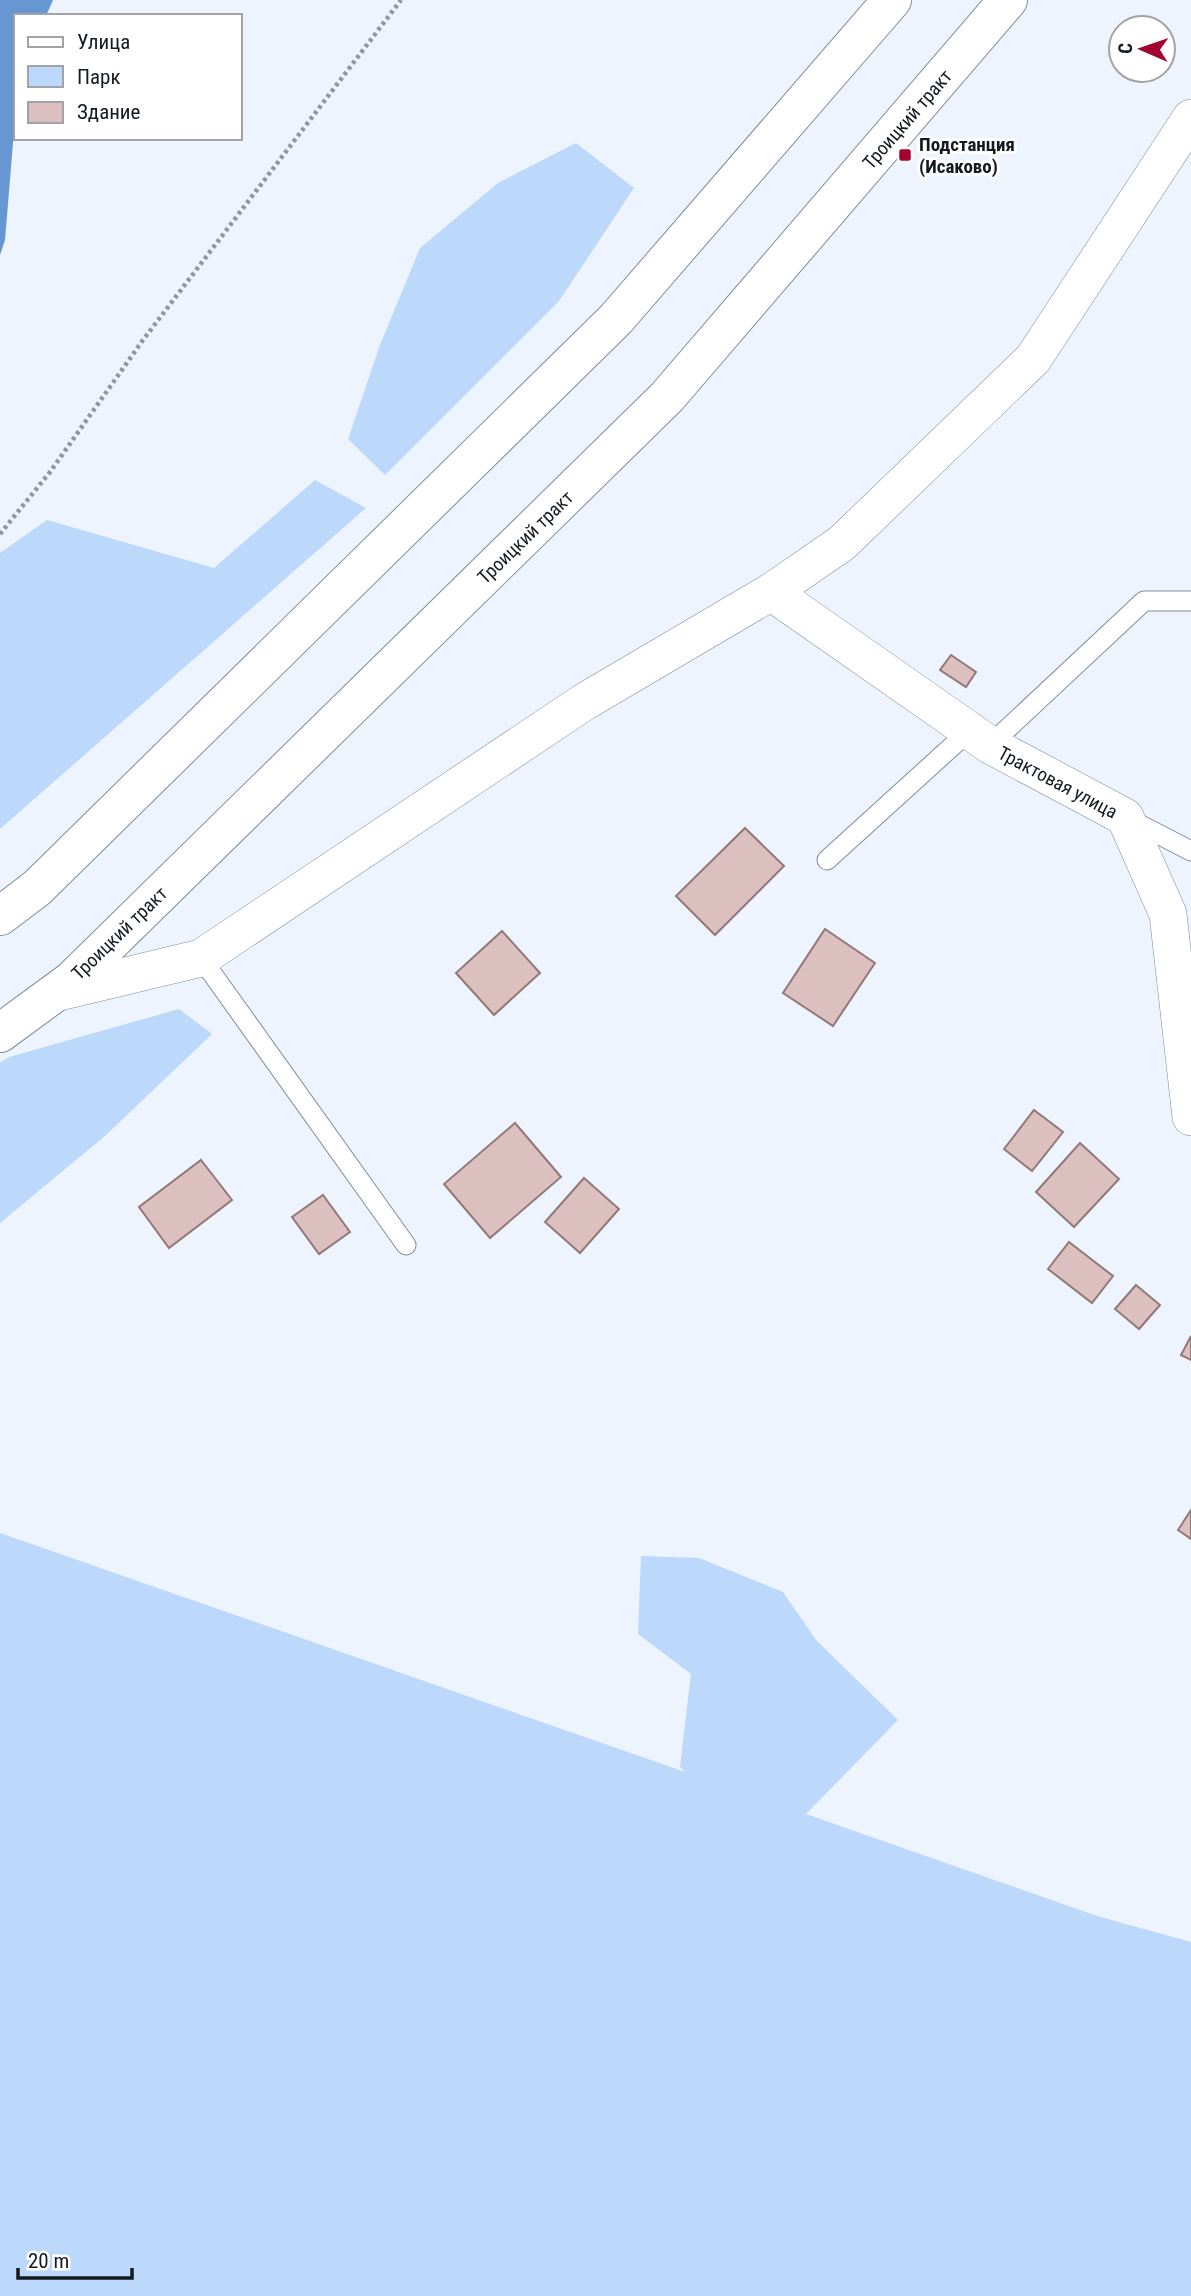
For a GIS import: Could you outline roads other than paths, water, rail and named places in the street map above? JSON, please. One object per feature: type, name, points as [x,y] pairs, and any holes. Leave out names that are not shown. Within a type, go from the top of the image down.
[{"type":"main road","points":[[0,916],[37,888],[616,318],[892,0]]},
{"type":"main road","name":"Троицкий тракт","points":[[0,1033],[71,981],[667,397],[1009,0]]},
{"type":"street","points":[[55,993],[201,958],[584,702],[771,592],[842,543],[1033,359],[1191,118]]},
{"type":"street","name":"Трактовая улица","points":[[771,592],[979,738],[1125,817],[1168,914],[1191,1117]]},
{"type":"lane","points":[[827,860],[1144,601],[1191,601]]},
{"type":"lane","points":[[1125,817],[1191,851]]},
{"type":"lane","points":[[201,958],[406,1245]]},
{"type":"water","points":[[0,0],[53,0],[47,14],[14,14],[14,130],[5,240],[0,255]]},
{"type":"place","name":"Подстанция (Исаково)","points":[[905,155]]}]
